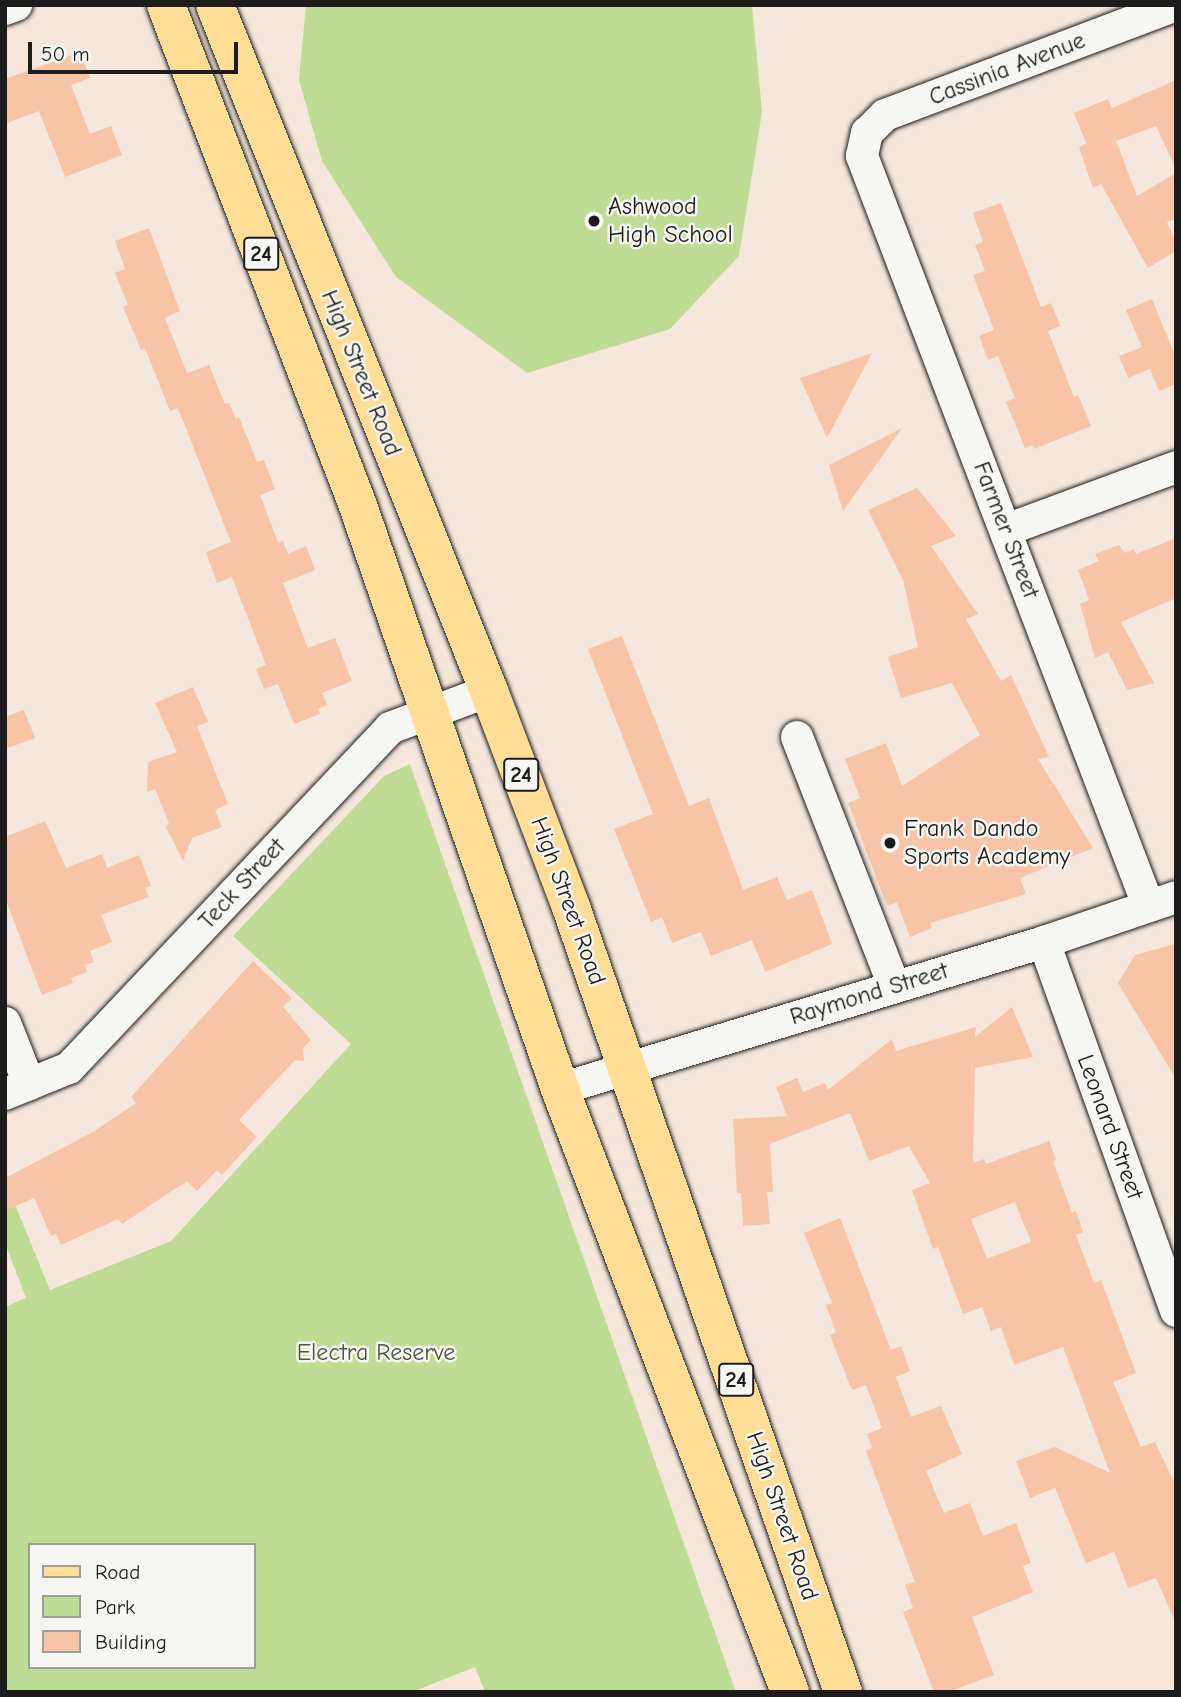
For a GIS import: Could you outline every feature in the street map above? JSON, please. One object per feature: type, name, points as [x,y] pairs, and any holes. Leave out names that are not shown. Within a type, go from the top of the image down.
[{"type":"main road","name":"High Street Road","points":[[166,5],[356,503],[560,1089],[790,1692]]},
{"type":"main road","name":"High Street Road","points":[[215,5],[489,691],[629,1069],[843,1692]]},
{"type":"street","points":[[5,9],[16,5]]},
{"type":"street","name":"Cassinia Avenue","points":[[862,156],[867,133],[885,115],[1176,5]]},
{"type":"street","name":"Farmer Street","points":[[862,156],[1006,530],[1162,901]]},
{"type":"street","points":[[1006,530],[1176,467]]},
{"type":"street","name":"Teck Street","points":[[17,1089],[69,1068],[390,728],[428,711],[489,691]]},
{"type":"street","points":[[797,737],[894,986]]},
{"type":"street","name":"Raymond Street","points":[[560,1089],[1044,942],[1162,901]]},
{"type":"street","name":"Leonard Street","points":[[1044,942],[1176,1311]]},
{"type":"street","points":[[5,1023],[17,1089]]},
{"type":"green space","points":[[306,5],[752,5],[762,112],[739,256],[670,329],[527,373],[396,277],[322,161],[299,80]]},
{"type":"green space","name":"Electra Reserve","points":[[410,764],[736,1692],[485,1692],[475,1667],[412,1692],[5,1692],[5,1307],[26,1298],[5,1243],[5,1180],[50,1290],[171,1241],[351,1044],[233,936],[384,776]]},
{"type":"building","points":[[80,52],[90,78],[71,85],[90,134],[111,126],[122,155],[65,177],[39,111],[5,124],[5,79]]},
{"type":"building","points":[[1176,80],[1176,169],[1156,126],[1116,141],[1137,196],[1176,173],[1176,219],[1167,222],[1176,242],[1176,251],[1148,268],[1101,184],[1093,188],[1079,148],[1086,143],[1074,113],[1108,99],[1112,108]]},
{"type":"building","points":[[1001,203],[1041,307],[1051,303],[1060,326],[1048,331],[1074,397],[1078,395],[1091,426],[1034,449],[1032,445],[1025,448],[1006,402],[1015,398],[998,356],[988,360],[979,336],[994,330],[973,275],[985,271],[975,245],[983,242],[973,213]]},
{"type":"building","points":[[149,228],[180,311],[165,318],[187,373],[209,365],[225,404],[229,403],[236,419],[239,417],[257,462],[264,460],[275,489],[260,495],[278,542],[283,541],[288,554],[306,546],[315,570],[283,583],[308,648],[335,638],[352,681],[322,693],[327,705],[318,709],[320,714],[294,724],[278,684],[264,689],[256,669],[266,665],[232,577],[217,583],[206,552],[231,542],[178,408],[170,411],[145,348],[141,350],[123,307],[128,305],[115,273],[125,269],[115,241]]},
{"type":"building","points":[[1152,299],[1176,358],[1176,384],[1159,391],[1150,369],[1128,378],[1119,356],[1142,347],[1126,310]]},
{"type":"building","points":[[872,353],[827,438],[800,378]]},
{"type":"building","points":[[902,428],[868,476],[843,511],[829,465]]},
{"type":"building","points":[[917,488],[956,536],[931,546],[978,614],[966,619],[1001,681],[1011,675],[1049,757],[1038,759],[1093,848],[1020,878],[1026,894],[930,923],[932,928],[910,937],[897,902],[887,906],[848,803],[860,798],[845,759],[886,743],[902,786],[980,735],[952,683],[901,698],[888,657],[918,647],[903,580],[868,510]]},
{"type":"building","points":[[1176,538],[1176,598],[1121,622],[1154,683],[1127,690],[1108,652],[1095,658],[1080,604],[1089,600],[1078,570],[1099,561],[1095,554],[1119,545],[1125,553],[1134,549],[1136,554]]},
{"type":"building","points":[[622,636],[689,806],[709,798],[743,890],[777,877],[787,900],[812,890],[832,944],[765,972],[752,940],[711,956],[701,932],[672,943],[662,917],[651,922],[614,829],[653,814],[588,649]]},
{"type":"building","points":[[193,687],[208,722],[197,726],[228,804],[215,810],[222,827],[192,838],[183,861],[166,827],[169,823],[155,789],[147,792],[148,762],[177,752],[155,703]]},
{"type":"building","points":[[24,710],[35,738],[5,749],[5,717]]},
{"type":"building","points":[[45,821],[66,868],[102,854],[107,868],[139,855],[151,886],[145,888],[149,897],[101,915],[112,942],[90,951],[94,962],[85,965],[87,972],[71,978],[73,983],[42,995],[5,898],[5,837]]},
{"type":"building","points":[[1176,944],[1176,1079],[1118,983],[1135,955]]},
{"type":"building","points":[[253,961],[292,998],[283,1007],[311,1040],[303,1048],[304,1061],[295,1060],[239,1120],[257,1137],[222,1175],[217,1170],[197,1191],[187,1181],[122,1224],[118,1219],[61,1245],[56,1234],[51,1236],[34,1198],[5,1211],[5,1178],[93,1132],[136,1103],[131,1097]]},
{"type":"building","points":[[1012,1007],[1033,1057],[975,1068],[973,1163],[984,1159],[986,1164],[1049,1141],[1056,1160],[1053,1161],[1072,1213],[1076,1211],[1083,1232],[1076,1235],[1094,1283],[1101,1280],[1136,1373],[1113,1382],[1141,1447],[1155,1442],[1176,1486],[1176,1624],[1156,1578],[1128,1588],[1114,1552],[1086,1563],[1055,1488],[1030,1498],[1016,1461],[1055,1447],[1110,1473],[1063,1347],[1014,1365],[1001,1327],[991,1331],[982,1307],[963,1314],[938,1247],[933,1249],[912,1190],[930,1183],[909,1146],[869,1161],[850,1113],[770,1144],[773,1192],[767,1192],[770,1224],[743,1226],[741,1193],[737,1193],[733,1119],[787,1116],[776,1087],[797,1078],[803,1092],[825,1083],[828,1090],[892,1039],[896,1051],[976,1027],[975,1037]],"holes":[[[1015,1202],[1031,1242],[987,1259],[971,1219]]]},
{"type":"building","points":[[840,1218],[891,1350],[901,1346],[910,1371],[896,1377],[911,1417],[941,1406],[962,1454],[926,1471],[944,1513],[970,1503],[983,1536],[1016,1523],[1031,1563],[1023,1566],[1033,1592],[972,1617],[994,1675],[948,1692],[934,1692],[903,1612],[913,1608],[905,1585],[915,1582],[866,1451],[872,1448],[867,1434],[882,1428],[866,1385],[852,1390],[839,1358],[830,1335],[836,1332],[826,1305],[832,1303],[804,1233]]},
{"type":"place","name":"Ashwood High School","points":[[594,221]]},
{"type":"place","name":"Frank Dando Sports Academy","points":[[890,843]]}]
